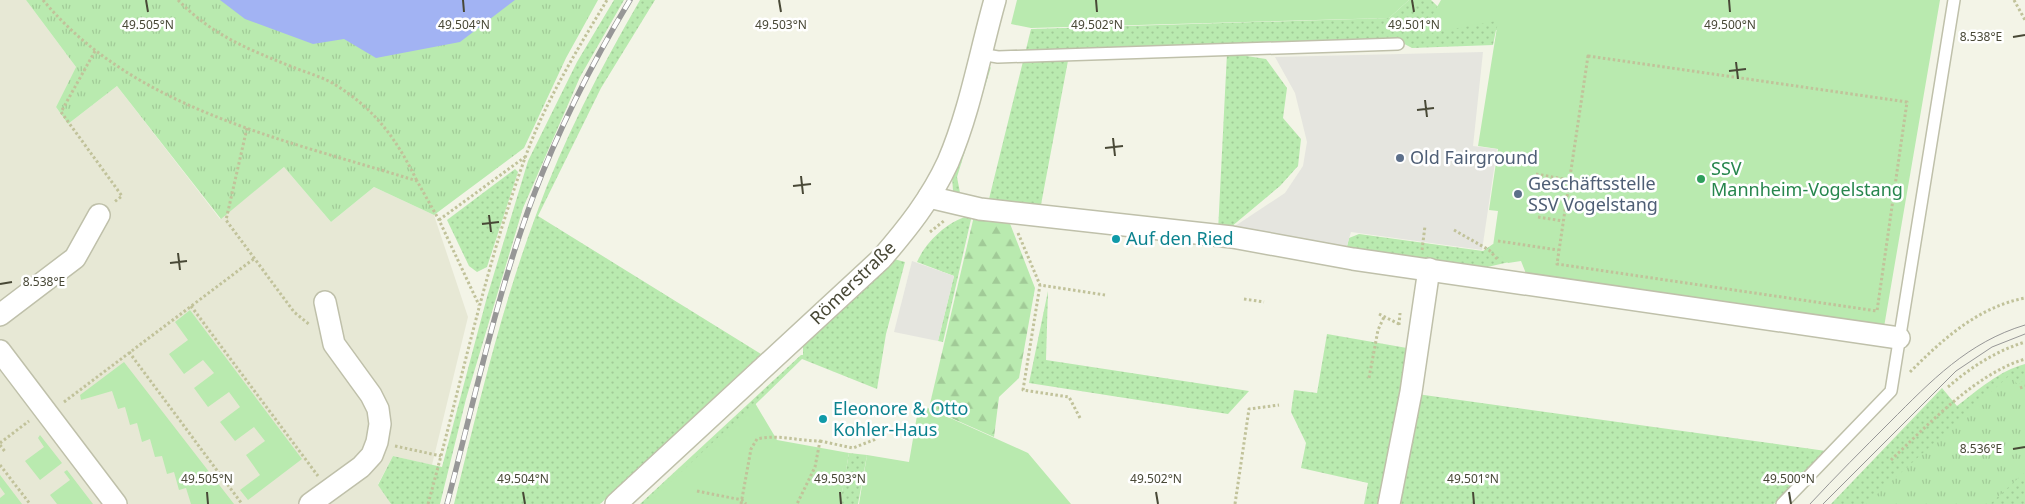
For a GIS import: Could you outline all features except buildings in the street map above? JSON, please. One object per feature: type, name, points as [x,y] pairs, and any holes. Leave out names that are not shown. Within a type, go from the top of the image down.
[{"type":"street","name":"Römerstraße","points":[[616,504],[880,259],[904,233],[929,197],[948,162],[989,55],[995,0]]},
{"type":"street","points":[[929,197],[980,209],[1232,237],[1353,259],[1899,338]]},
{"type":"street","points":[[0,315],[75,258],[99,215]]},
{"type":"street","points":[[1389,504],[1411,392],[1424,268]]},
{"type":"street","points":[[310,504],[361,467],[372,455],[377,442],[380,424],[378,409],[371,395],[334,344],[325,302]]},
{"type":"street","points":[[0,351],[116,504]]},
{"type":"lane","points":[[1782,504],[1891,391],[1954,0]]},
{"type":"lane","points":[[989,55],[1398,44]]},
{"type":"path","points":[[43,0],[95,51],[147,84],[186,104],[247,128],[417,181]]},
{"type":"path","points":[[178,0],[196,19],[231,42],[333,84],[372,112],[400,147],[439,220],[478,305]]},
{"type":"path","points":[[428,504],[478,305],[525,157],[572,58],[607,0]]},
{"type":"path","points":[[2014,0],[2025,20]]},
{"type":"path","points":[[95,51],[61,112],[122,196],[99,215]]},
{"type":"path","points":[[1588,56],[1907,102],[1877,311],[1557,264],[1563,221],[1588,56]]},
{"type":"path","points":[[247,128],[226,220],[294,312],[334,344]]},
{"type":"path","points":[[439,220],[525,157]]},
{"type":"path","points":[[1536,174],[1569,180]]},
{"type":"path","points":[[1538,217],[1563,221]]},
{"type":"path","points":[[1424,268],[1425,226]]},
{"type":"path","points":[[1017,230],[1040,285],[1023,390],[1069,397],[1080,418]]},
{"type":"path","points":[[1454,230],[1489,250],[1502,265]]},
{"type":"path","points":[[1498,241],[1558,250]]},
{"type":"path","points":[[6,453],[0,444],[129,352],[255,258]]},
{"type":"path","points":[[1040,285],[1106,295]]},
{"type":"path","points":[[1891,391],[1939,343],[1980,314],[2025,298]]},
{"type":"path","points":[[1244,299],[1264,302]]},
{"type":"path","points":[[191,306],[328,490]]},
{"type":"path","points":[[1399,325],[1400,313]]},
{"type":"path","points":[[1379,314],[1404,326]]},
{"type":"path","points":[[1369,378],[1378,330],[1384,317]]},
{"type":"path","points":[[1948,387],[1969,369],[1995,354],[2025,342]]},
{"type":"path","points":[[129,352],[242,504]]},
{"type":"path","points":[[1890,460],[1980,382],[2013,362],[2025,359]]},
{"type":"path","points":[[2020,388],[2025,386]]},
{"type":"path","points":[[1235,504],[1249,409],[1279,405]]},
{"type":"path","points":[[742,502],[751,449],[757,439],[772,436],[797,441],[820,441],[853,448],[876,439]]},
{"type":"path","points":[[797,504],[816,467],[820,441]]},
{"type":"path","points":[[377,442],[441,456]]},
{"type":"path","points":[[0,465],[25,494],[30,504]]},
{"type":"path","points":[[697,491],[746,504]]},
{"type":"shaded area","points":[[0,0],[26,0],[76,67],[56,107],[68,124],[117,86],[220,219],[284,167],[331,222],[374,187],[434,215],[468,317],[432,465],[393,456],[378,484],[391,504],[0,504]]},
{"type":"shaded area","name":"Old Fairground","points":[[1483,52],[1473,146],[1497,149],[1482,250],[1351,232],[1346,249],[1226,232],[1285,193],[1303,166],[1307,142],[1295,93],[1275,57]]},
{"type":"shaded area","points":[[912,261],[954,276],[938,341],[894,332]]},
{"type":"green space","points":[[26,0],[598,0],[566,58],[524,148],[434,215],[374,187],[331,222],[284,167],[221,219],[117,86],[68,124],[56,107],[76,67]]},
{"type":"green space","points":[[614,0],[624,0],[580,77],[523,208],[466,399],[440,504],[391,504],[378,485],[393,456],[442,467],[487,297],[528,161],[577,62]]},
{"type":"green space","points":[[640,0],[655,0],[601,88],[538,216],[761,354],[600,504],[454,504],[481,395],[523,250],[570,132]]},
{"type":"green space","points":[[1017,0],[1409,0],[1389,18],[1031,28],[1011,24]]},
{"type":"green space","points":[[1409,0],[1431,0],[1458,26],[1557,10],[1556,39],[1496,30],[1493,45],[1412,48],[1395,39],[1070,50],[1040,210],[988,203],[1031,29],[1389,18]]},
{"type":"green space","name":"SSV Mannheim-Vogelstang","points":[[1441,0],[1940,0],[1884,327],[1527,276],[1521,261],[1508,263],[1493,246],[1498,211],[1489,210],[1498,149],[1478,146],[1498,21],[1501,20],[1421,35]]},
{"type":"green space","points":[[1227,53],[1266,59],[1287,88],[1283,118],[1301,139],[1298,166],[1280,186],[1225,232],[1218,231]]},
{"type":"green space","points":[[991,67],[957,177],[961,198],[953,191],[952,176],[984,72]]},
{"type":"green space","points":[[515,169],[518,172],[487,267],[477,272],[469,266],[447,220]]},
{"type":"green space","points":[[972,215],[943,342],[938,341],[954,276],[917,262],[927,246],[947,226]]},
{"type":"green space","points":[[974,216],[1009,221],[1035,288],[1019,378],[999,397],[994,437],[929,408]]},
{"type":"green space","points":[[1359,234],[1483,251],[1493,244],[1532,257],[1474,270],[1346,251],[1349,238]]},
{"type":"green space","points":[[894,259],[905,262],[886,334],[877,389],[802,359],[653,504],[640,504],[803,355],[803,344]]},
{"type":"green space","points":[[1048,291],[1046,360],[1249,391],[1228,414],[1029,383]]},
{"type":"green space","points":[[190,310],[302,459],[248,500],[240,490],[260,475],[246,455],[265,441],[254,427],[235,441],[220,422],[240,407],[229,392],[208,407],[194,388],[214,373],[203,360],[184,374],[169,354],[188,340],[175,322]]},
{"type":"green space","points":[[1327,334],[1407,348],[1410,360],[1382,504],[1364,504],[1368,483],[1301,468],[1306,443],[1291,412],[1294,390],[1317,393]]},
{"type":"green space","points":[[124,362],[234,504],[191,504],[186,488],[179,490],[174,472],[167,474],[162,456],[155,457],[150,439],[142,442],[137,423],[130,425],[125,407],[118,409],[112,391],[81,400],[80,395]]},
{"type":"green space","points":[[2025,364],[2025,504],[1831,504],[1942,388],[1957,406],[2006,371]]},
{"type":"green space","points":[[2010,375],[2018,385],[2025,379],[2025,472],[1990,504],[1866,504]]},
{"type":"green space","points":[[1417,394],[1826,451],[1774,504],[1396,504]]},
{"type":"green space","points":[[755,403],[777,440],[849,453],[840,504],[647,504]]},
{"type":"green space","points":[[919,404],[1028,453],[1071,504],[859,504],[867,455],[909,462]]},
{"type":"green space","points":[[40,435],[62,463],[40,480],[25,461],[44,447],[38,438]]},
{"type":"green space","points":[[849,453],[867,455],[858,504],[840,504]]},
{"type":"green space","points":[[67,470],[93,504],[57,504],[50,495],[70,480],[64,472]]},
{"type":"green space","points":[[0,475],[22,504],[0,504],[0,498],[5,494],[0,487]]},
{"type":"water","points":[[220,0],[515,0],[460,42],[376,58],[344,39],[313,44],[245,19]]},
{"type":"tram line","points":[[1810,504],[1905,407],[1952,364],[1986,342],[2005,332],[2025,325]]},
{"type":"tram line","points":[[1823,504],[1956,371],[1992,347],[2025,334]]},
{"type":"railway","points":[[447,504],[486,349],[508,272],[533,197],[577,96],[630,0]]},
{"type":"place","name":"Old Fairground","points":[[1400,158]]},
{"type":"place","name":"SSV Mannheim-Vogelstang","points":[[1701,179]]},
{"type":"place","name":"Geschäftsstelle SSV Vogelstang","points":[[1518,194]]},
{"type":"place","name":"Auf den Ried","points":[[1116,239]]},
{"type":"place","name":"Eleonore & Otto Kohler-Haus","points":[[823,419]]}]
